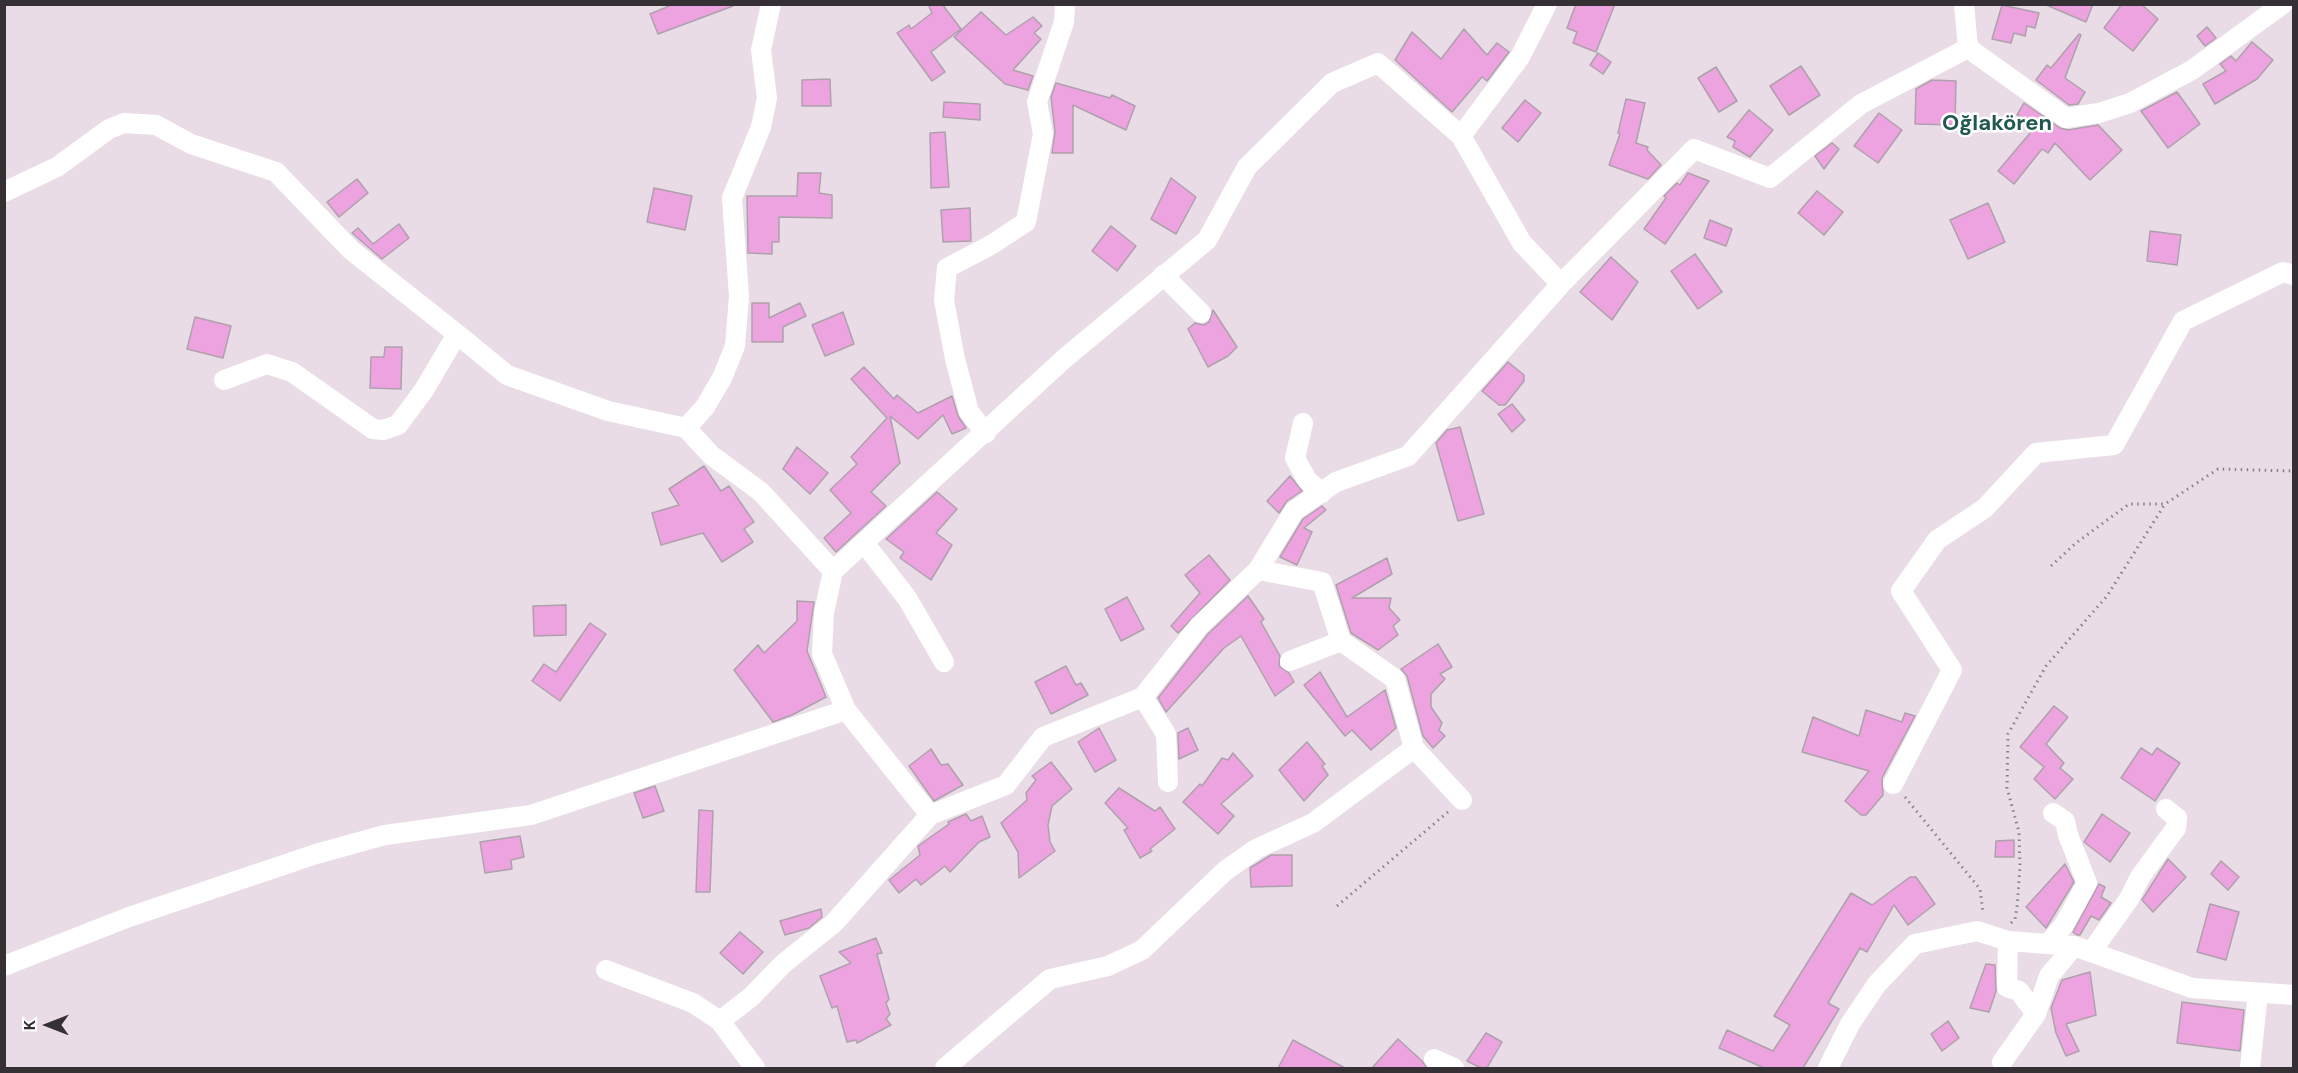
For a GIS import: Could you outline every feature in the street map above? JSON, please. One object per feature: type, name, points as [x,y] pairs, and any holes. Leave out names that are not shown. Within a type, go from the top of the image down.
[{"type":"street","points":[[686,428],[705,407],[723,378],[735,346],[739,296],[732,198],[761,127],[767,98],[761,50],[771,4]]},
{"type":"street","points":[[986,433],[969,412],[955,359],[944,300],[947,268],[991,245],[1026,222],[1042,134],[1037,102],[1064,22],[1065,4]]},
{"type":"street","points":[[1461,136],[1520,57],[1547,4]]},
{"type":"street","points":[[1964,4],[1968,48],[2066,118],[2099,113],[2130,103],[2192,70],[2283,4]]},
{"type":"street","points":[[720,1022],[751,997],[783,964],[834,923],[930,815],[1006,785],[1042,737],[1143,697],[1198,626],[1258,570],[1294,511],[1336,482],[1408,456],[1561,284],[1694,149],[1770,178],[1861,104],[1968,48]]},
{"type":"street","points":[[930,815],[846,710],[822,654],[824,613],[833,571],[865,544],[920,489],[986,433],[1065,358],[1207,240],[1247,166],[1332,83],[1378,63],[1461,136],[1521,243],[1561,284]]},
{"type":"street","points":[[4,192],[57,167],[109,129],[124,123],[156,125],[191,144],[276,172],[351,250],[507,375],[608,411],[686,428],[711,455],[761,492],[833,571]]},
{"type":"street","points":[[1893,784],[1952,670],[1901,591],[1937,540],[1985,508],[2036,453],[2114,445],[2183,321],[2283,272],[2294,275]]},
{"type":"street","points":[[1163,275],[1201,313]]},
{"type":"street","points":[[224,380],[267,364],[292,372],[373,429],[383,430],[398,425],[424,390],[457,334]]},
{"type":"street","points":[[1303,423],[1295,458],[1307,480],[1322,493]]},
{"type":"street","points":[[865,544],[907,598],[944,662]]},
{"type":"street","points":[[1258,570],[1322,582],[1341,641],[1395,679],[1414,748],[1462,800]]},
{"type":"street","points":[[1290,661],[1341,641]]},
{"type":"street","points":[[1143,697],[1166,734],[1168,782]]},
{"type":"street","points":[[4,966],[129,917],[316,854],[385,835],[531,815],[846,710]]},
{"type":"street","points":[[945,1068],[1050,979],[1108,966],[1142,950],[1225,871],[1256,849],[1313,823],[1414,748]]},
{"type":"street","points":[[2002,1062],[2036,1014],[2049,976],[2083,949],[2129,899],[2140,877],[2176,828],[2177,818],[2166,809]]},
{"type":"street","points":[[2048,945],[2064,925],[2087,883],[2068,835],[2065,821],[2053,813]]},
{"type":"street","points":[[1828,1068],[1850,1024],[1877,984],[1915,944],[1977,932],[1996,937],[2083,949],[2192,988],[2294,995]]},
{"type":"street","points":[[1996,937],[2007,987],[2019,991],[2036,1014]]},
{"type":"street","points":[[606,970],[693,1004],[720,1022],[755,1068]]},
{"type":"street","points":[[2250,1068],[2258,993]]},
{"type":"street","points":[[1434,1059],[1454,1068]]},
{"type":"path","points":[[1893,784],[1956,857],[1980,889],[1996,937],[2015,918],[2020,867],[2019,832],[2007,788],[2008,734],[2046,666],[2107,596],[2165,504],[2218,469],[2294,471]]},
{"type":"path","points":[[2051,566],[2129,504],[2165,504]]},
{"type":"path","points":[[1337,906],[1462,800]]},
{"type":"building","points":[[674,4],[733,4],[733,6],[658,34],[650,14]]},
{"type":"building","points":[[928,4],[942,4],[961,29],[931,52],[945,72],[932,81],[897,33],[909,25],[911,29],[932,13]]},
{"type":"building","points":[[1576,4],[1615,4],[1596,52],[1573,43],[1577,32],[1567,28]]},
{"type":"building","points":[[2044,4],[2093,4],[2086,22]]},
{"type":"building","points":[[2122,4],[2141,4],[2158,19],[2133,51],[2104,28]]},
{"type":"building","points":[[2002,5],[2039,13],[2035,28],[2027,26],[2025,36],[2014,33],[2011,43],[1992,39]]},
{"type":"building","points":[[981,12],[1006,35],[1033,17],[1042,26],[1034,33],[1041,39],[1013,70],[1033,76],[1028,90],[1005,84],[954,37]]},
{"type":"building","points":[[2207,27],[2216,38],[2205,46],[2197,36]]},
{"type":"building","points":[[1464,29],[1487,55],[1497,43],[1509,52],[1487,81],[1482,77],[1452,112],[1395,60],[1412,32],[1441,59]]},
{"type":"building","points":[[2079,34],[2081,35],[2065,78],[2085,92],[2078,104],[2069,105],[2036,80],[2047,65],[2051,68]]},
{"type":"building","points":[[2252,42],[2273,60],[2257,79],[2215,104],[2203,84],[2226,71],[2220,64],[2231,56],[2236,61]]},
{"type":"building","points":[[1598,53],[1611,62],[1603,74],[1590,65]]},
{"type":"building","points":[[1801,66],[1820,95],[1789,115],[1770,86]]},
{"type":"building","points":[[1716,67],[1737,101],[1719,112],[1698,78]]},
{"type":"building","points":[[830,79],[831,106],[802,106],[802,80]]},
{"type":"building","points":[[1932,80],[1956,81],[1955,125],[1915,124],[1916,89]]},
{"type":"building","points":[[1056,83],[1110,98],[1112,95],[1135,106],[1126,130],[1073,105],[1073,153],[1052,153],[1055,132],[1051,97]]},
{"type":"building","points":[[2177,92],[2200,124],[2168,148],[2141,111]]},
{"type":"building","points":[[1626,99],[1645,103],[1636,143],[1648,147],[1647,150],[1661,165],[1648,179],[1609,165],[1620,134],[1618,133]]},
{"type":"building","points":[[1525,100],[1541,113],[1518,142],[1502,128]]},
{"type":"building","points":[[944,102],[980,104],[980,120],[943,117]]},
{"type":"building","points":[[2024,103],[2060,128],[2068,130],[2098,125],[2122,150],[2090,180],[2055,143],[2048,153],[2042,149],[2014,184],[1998,171],[2036,126],[2017,115]]},
{"type":"building","points":[[1749,110],[1773,130],[1750,157],[1733,147],[1735,141],[1727,137]]},
{"type":"building","points":[[1879,113],[1902,130],[1878,163],[1854,146]]},
{"type":"building","points":[[945,132],[949,187],[931,188],[930,133]]},
{"type":"building","points":[[1832,143],[1839,149],[1824,169],[1815,156]]},
{"type":"building","points":[[798,173],[821,173],[819,193],[832,195],[832,218],[779,217],[779,242],[772,242],[772,254],[748,253],[747,196],[797,196]]},
{"type":"building","points":[[1688,173],[1709,181],[1665,244],[1644,229],[1666,198],[1664,196],[1677,183],[1680,185]]},
{"type":"building","points":[[1171,178],[1196,197],[1176,234],[1151,219]]},
{"type":"building","points":[[357,179],[368,193],[339,217],[327,202]]},
{"type":"building","points":[[654,188],[692,196],[685,230],[647,222]]},
{"type":"building","points":[[1817,191],[1843,212],[1824,235],[1798,213]]},
{"type":"building","points":[[1988,203],[2005,242],[1968,259],[1950,220]]},
{"type":"building","points":[[970,208],[971,241],[943,242],[941,210]]},
{"type":"building","points":[[1710,220],[1732,229],[1726,246],[1704,238]]},
{"type":"building","points":[[399,224],[409,238],[382,259],[352,233],[358,228],[373,244]]},
{"type":"building","points":[[1111,226],[1136,246],[1117,271],[1092,251]]},
{"type":"building","points":[[2150,231],[2181,235],[2177,265],[2147,261]]},
{"type":"building","points":[[1695,254],[1722,292],[1698,309],[1671,271]]},
{"type":"building","points":[[1611,257],[1638,282],[1612,320],[1580,292]]},
{"type":"building","points":[[752,303],[769,303],[769,318],[800,303],[806,316],[783,327],[783,342],[752,342]]},
{"type":"building","points":[[1213,310],[1237,347],[1228,356],[1208,367],[1188,329],[1195,323],[1204,325],[1209,322]]},
{"type":"building","points":[[843,312],[854,344],[825,356],[812,325]]},
{"type":"building","points":[[195,317],[231,326],[223,358],[187,349]]},
{"type":"building","points":[[385,347],[402,347],[401,389],[370,388],[371,357],[384,357]]},
{"type":"building","points":[[1508,362],[1524,375],[1524,381],[1505,405],[1499,405],[1482,391]]},
{"type":"building","points":[[864,367],[894,399],[897,395],[918,413],[952,396],[958,416],[966,428],[952,434],[943,415],[918,439],[890,416],[900,463],[871,492],[886,506],[836,552],[824,538],[851,513],[830,490],[857,464],[851,457],[887,418],[851,379]]},
{"type":"building","points":[[1512,404],[1525,420],[1512,432],[1498,414]]},
{"type":"building","points":[[1460,427],[1484,514],[1458,521],[1436,443],[1447,430]]},
{"type":"building","points":[[797,447],[828,473],[810,494],[783,469]]},
{"type":"building","points":[[704,466],[721,491],[729,486],[754,522],[744,529],[753,542],[722,562],[703,533],[661,545],[652,513],[679,505],[669,489]]},
{"type":"building","points":[[1290,476],[1302,491],[1287,501],[1279,513],[1267,501]]},
{"type":"building","points":[[937,492],[957,509],[936,533],[952,545],[931,580],[900,558],[904,552],[886,539]]},
{"type":"building","points":[[1322,506],[1326,510],[1304,528],[1312,532],[1297,565],[1280,557],[1303,519]]},
{"type":"building","points":[[1209,555],[1230,580],[1178,633],[1171,626],[1200,593],[1185,575]]},
{"type":"building","points":[[1387,558],[1392,574],[1352,598],[1391,598],[1389,608],[1400,620],[1393,626],[1398,635],[1378,650],[1351,633],[1336,585]]},
{"type":"building","points":[[1248,596],[1264,619],[1261,622],[1280,656],[1279,666],[1289,673],[1294,682],[1275,696],[1241,636],[1224,648],[1166,712],[1158,698],[1208,634]]},
{"type":"building","points":[[1127,597],[1144,629],[1121,641],[1105,609]]},
{"type":"building","points":[[797,601],[814,602],[807,651],[826,697],[773,722],[734,670],[758,645],[764,653],[797,621]]},
{"type":"building","points":[[566,605],[566,635],[534,636],[533,606]]},
{"type":"building","points":[[590,623],[606,634],[560,701],[532,681],[544,664],[556,672]]},
{"type":"building","points":[[1438,644],[1452,667],[1440,674],[1445,679],[1431,694],[1431,707],[1442,723],[1439,730],[1445,736],[1433,748],[1423,736],[1407,676],[1401,669]]},
{"type":"building","points":[[1066,666],[1076,685],[1081,683],[1088,695],[1051,714],[1035,682]]},
{"type":"building","points":[[1320,672],[1347,717],[1385,690],[1396,728],[1371,750],[1352,730],[1345,736],[1304,685]]},
{"type":"building","points":[[2054,706],[2068,717],[2046,744],[2064,763],[2060,768],[2073,779],[2055,799],[2034,779],[2044,767],[2020,747]]},
{"type":"building","points":[[1866,710],[1902,722],[1905,713],[1915,716],[1882,778],[1883,795],[1866,815],[1861,815],[1845,801],[1869,771],[1802,752],[1813,717],[1859,736]]},
{"type":"building","points":[[1099,728],[1116,760],[1095,772],[1078,742]]},
{"type":"building","points":[[1188,728],[1198,750],[1179,759],[1178,733]]},
{"type":"building","points":[[1307,742],[1325,764],[1322,766],[1328,775],[1304,801],[1279,770]]},
{"type":"building","points":[[2141,748],[2152,755],[2157,748],[2180,763],[2155,801],[2121,778]]},
{"type":"building","points":[[931,749],[941,765],[948,764],[963,785],[934,801],[909,766]]},
{"type":"building","points":[[1233,753],[1253,776],[1221,804],[1234,816],[1218,834],[1183,802],[1200,784],[1202,786],[1222,758],[1228,760]]},
{"type":"building","points":[[1051,762],[1072,789],[1052,806],[1048,825],[1050,842],[1055,851],[1019,878],[1018,852],[1001,823],[1027,800],[1026,793],[1036,780],[1032,776]]},
{"type":"building","points":[[655,786],[664,811],[643,818],[634,793]]},
{"type":"building","points":[[1119,788],[1155,811],[1160,807],[1175,829],[1150,849],[1152,851],[1140,858],[1124,830],[1128,828],[1105,803]]},
{"type":"building","points":[[699,810],[713,811],[710,892],[696,892]]},
{"type":"building","points":[[966,814],[971,821],[982,816],[990,837],[979,842],[950,872],[945,866],[921,885],[916,879],[899,893],[889,880],[920,855],[918,846],[949,824],[948,822]]},
{"type":"building","points":[[2102,814],[2130,833],[2110,862],[2084,842]]},
{"type":"building","points":[[520,836],[524,857],[511,860],[512,869],[485,873],[480,842]]},
{"type":"building","points":[[2014,840],[2014,857],[1995,857],[1996,841]]},
{"type":"building","points":[[1271,855],[1292,855],[1292,886],[1251,887],[1250,868]]},
{"type":"building","points":[[2168,859],[2186,877],[2153,912],[2142,900]]},
{"type":"building","points":[[2221,861],[2239,877],[2228,890],[2211,874]]},
{"type":"building","points":[[2065,864],[2074,882],[2046,928],[2026,907]]},
{"type":"building","points":[[1910,877],[1916,877],[1935,904],[1908,925],[1894,905],[1867,952],[1860,948],[1828,1003],[1839,1009],[1803,1068],[1764,1068],[1719,1048],[1727,1030],[1773,1051],[1790,1025],[1774,1016],[1851,893],[1872,905]]},
{"type":"building","points":[[2099,884],[2105,887],[2101,897],[2111,903],[2099,920],[2091,916],[2080,935],[2077,935],[2073,932]]},
{"type":"building","points":[[2210,904],[2239,912],[2226,960],[2197,952]]},
{"type":"building","points":[[821,909],[822,917],[809,928],[785,935],[780,921]]},
{"type":"building","points":[[740,932],[763,952],[743,974],[720,953]]},
{"type":"building","points":[[876,938],[882,953],[877,954],[889,999],[886,1003],[890,1014],[886,1019],[891,1025],[857,1043],[856,1040],[847,1042],[837,1006],[832,1008],[820,976],[851,963],[839,952]]},
{"type":"building","points":[[1986,964],[1995,965],[1996,991],[1989,1012],[1970,1008]]},
{"type":"building","points":[[2090,972],[2096,1015],[2066,1024],[2079,1051],[2066,1056],[2056,1033],[2051,1008],[2062,980]]},
{"type":"building","points":[[2182,1002],[2244,1010],[2240,1051],[2177,1043]]},
{"type":"building","points":[[1948,1021],[1959,1038],[1942,1051],[1931,1034]]},
{"type":"building","points":[[1486,1033],[1502,1042],[1487,1068],[1481,1068],[1467,1061]]},
{"type":"building","points":[[1398,1039],[1422,1061],[1427,1068],[1372,1068]]},
{"type":"building","points":[[1293,1040],[1345,1068],[1278,1068]]},
{"type":"district","name":"Oğlakören","points":[[1997,124]]}]
